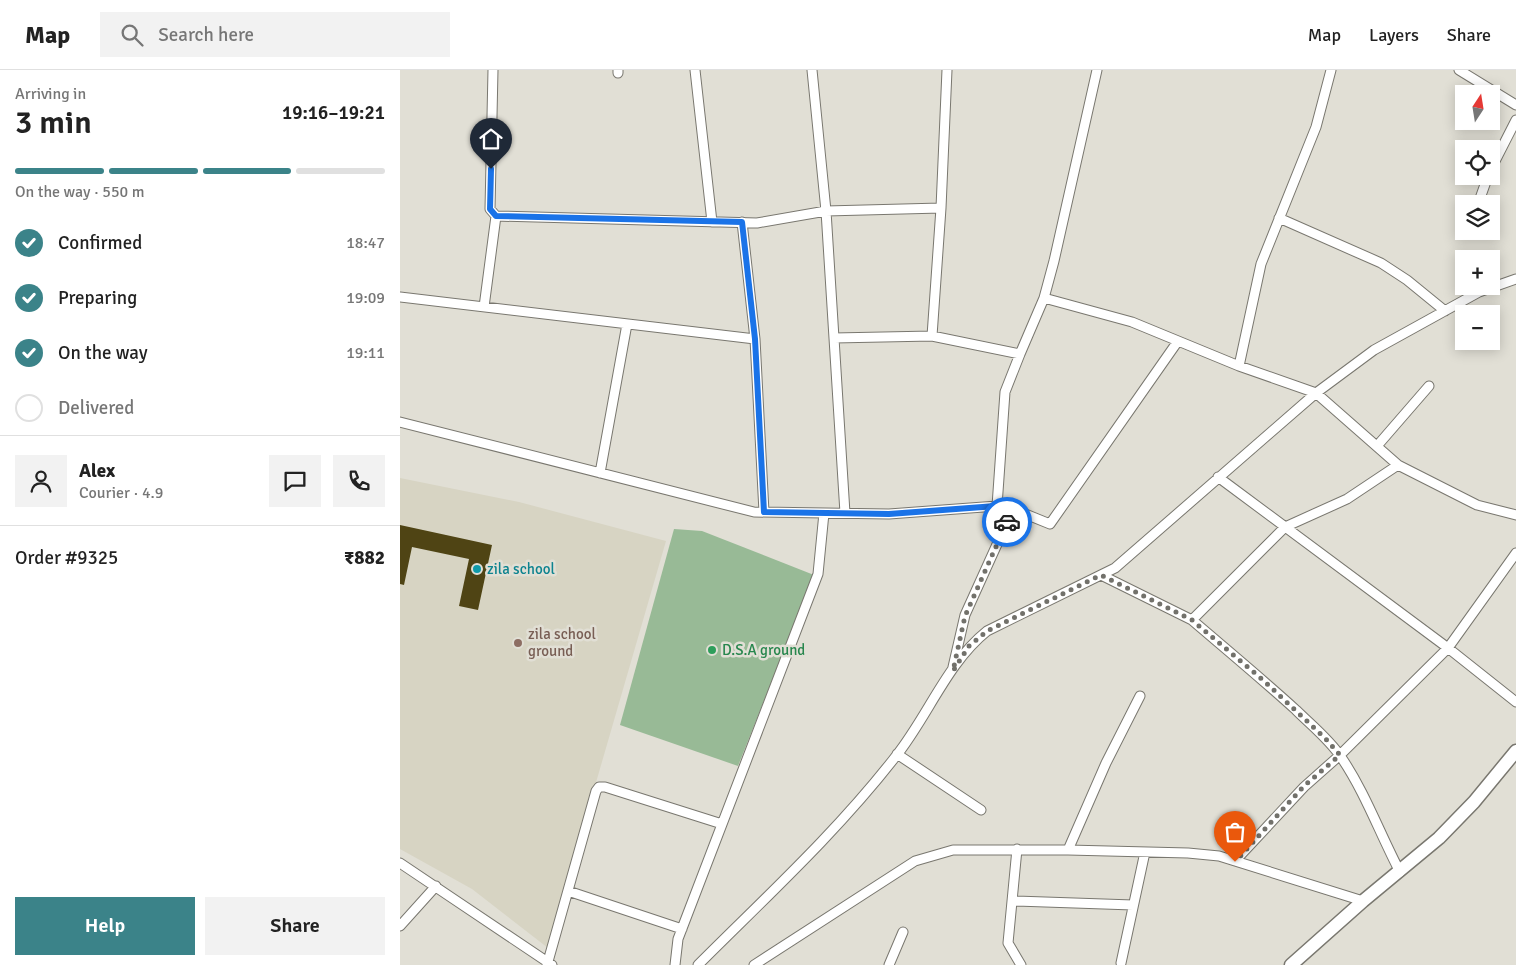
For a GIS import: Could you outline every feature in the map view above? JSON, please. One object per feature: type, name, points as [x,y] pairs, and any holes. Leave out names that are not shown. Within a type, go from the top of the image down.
[{"type":"street","points":[[493,70],[490,209],[496,216],[757,223],[826,210],[941,208]]},
{"type":"street","points":[[695,70],[712,222]]},
{"type":"street","points":[[812,70],[826,210],[845,513]]},
{"type":"street","points":[[932,336],[941,208],[947,70]]},
{"type":"street","points":[[996,506],[1005,392],[1044,298],[1097,70]]},
{"type":"street","points":[[1238,366],[1251,316],[1261,264],[1316,127],[1331,70]]},
{"type":"street","points":[[1459,70],[1470,73],[1516,105]]},
{"type":"street","points":[[1500,151],[1516,120]]},
{"type":"street","points":[[484,307],[496,216]]},
{"type":"street","points":[[1279,218],[1381,263],[1407,280],[1445,311]]},
{"type":"street","points":[[742,222],[755,339],[764,512]]},
{"type":"street","points":[[698,965],[837,827],[898,754],[969,646],[987,631],[1115,568],[1316,393],[1388,341],[1479,292],[1516,279]]},
{"type":"street","points":[[400,297],[755,339]]},
{"type":"street","points":[[1044,298],[1132,322],[1238,366],[1316,393],[1398,464],[1477,505],[1516,515]]},
{"type":"street","points":[[600,473],[627,324]]},
{"type":"street","points":[[834,338],[932,336],[1020,354]]},
{"type":"street","points":[[400,422],[754,512],[889,514],[996,506],[1013,509],[1050,524],[1178,342]]},
{"type":"street","points":[[1377,446],[1429,386]]},
{"type":"street","points":[[1192,620],[1285,527],[1347,499],[1398,464]]},
{"type":"street","points":[[1218,477],[1448,648],[1516,702]]},
{"type":"street","points":[[953,671],[965,616],[1013,509]]},
{"type":"street","points":[[674,965],[682,929],[818,574],[824,513]]},
{"type":"street","points":[[1235,862],[1304,786],[1340,755],[1448,648],[1516,553]]},
{"type":"street","points":[[1101,575],[1192,620],[1263,680],[1325,738],[1340,755],[1356,779],[1378,830],[1400,872]]},
{"type":"street","points":[[1068,850],[1106,763],[1140,696]]},
{"type":"street","points":[[1291,965],[1446,831],[1516,751]]},
{"type":"street","points":[[898,754],[981,810]]},
{"type":"street","points":[[400,864],[436,886],[549,964],[596,791],[599,787],[605,787],[722,824]]},
{"type":"street","points":[[1017,849],[1008,943],[1021,965]]},
{"type":"street","points":[[754,965],[915,861],[953,850],[1068,850],[1204,855],[1235,862],[1363,901]]},
{"type":"street","points":[[1121,963],[1145,852]]},
{"type":"street","points":[[400,926],[436,886]]},
{"type":"street","points":[[568,891],[682,929]]},
{"type":"street","points":[[1013,901],[1134,905]]},
{"type":"street","points":[[889,965],[903,932]]},
{"type":"shaded area","name":"zila school ground","points":[[400,478],[519,502],[666,541],[548,948],[472,889],[400,849]]},
{"type":"green space","name":"D.S.A ground","points":[[674,529],[702,531],[814,575],[738,766],[620,725]]},
{"type":"building","name":"zila school","points":[[400,525],[492,545],[478,610],[459,606],[469,559],[412,547],[404,585],[400,584]]},
{"type":"way so far","points":[[1007,522],[965,616],[958,641],[953,671],[969,646],[987,631],[1101,575],[1192,620],[1263,680],[1325,738],[1340,755],[1304,786],[1235,862]]},
{"type":"place","name":"zila school","points":[[477,569]]},
{"type":"place","name":"zila school ground","points":[[518,643]]},
{"type":"place","name":"D.S.A ground","points":[[712,650]]},
{"type":"route","points":[[491,169],[490,209],[496,216],[742,222],[755,339],[764,512],[889,514],[996,506],[1013,509],[1007,522]]}]
